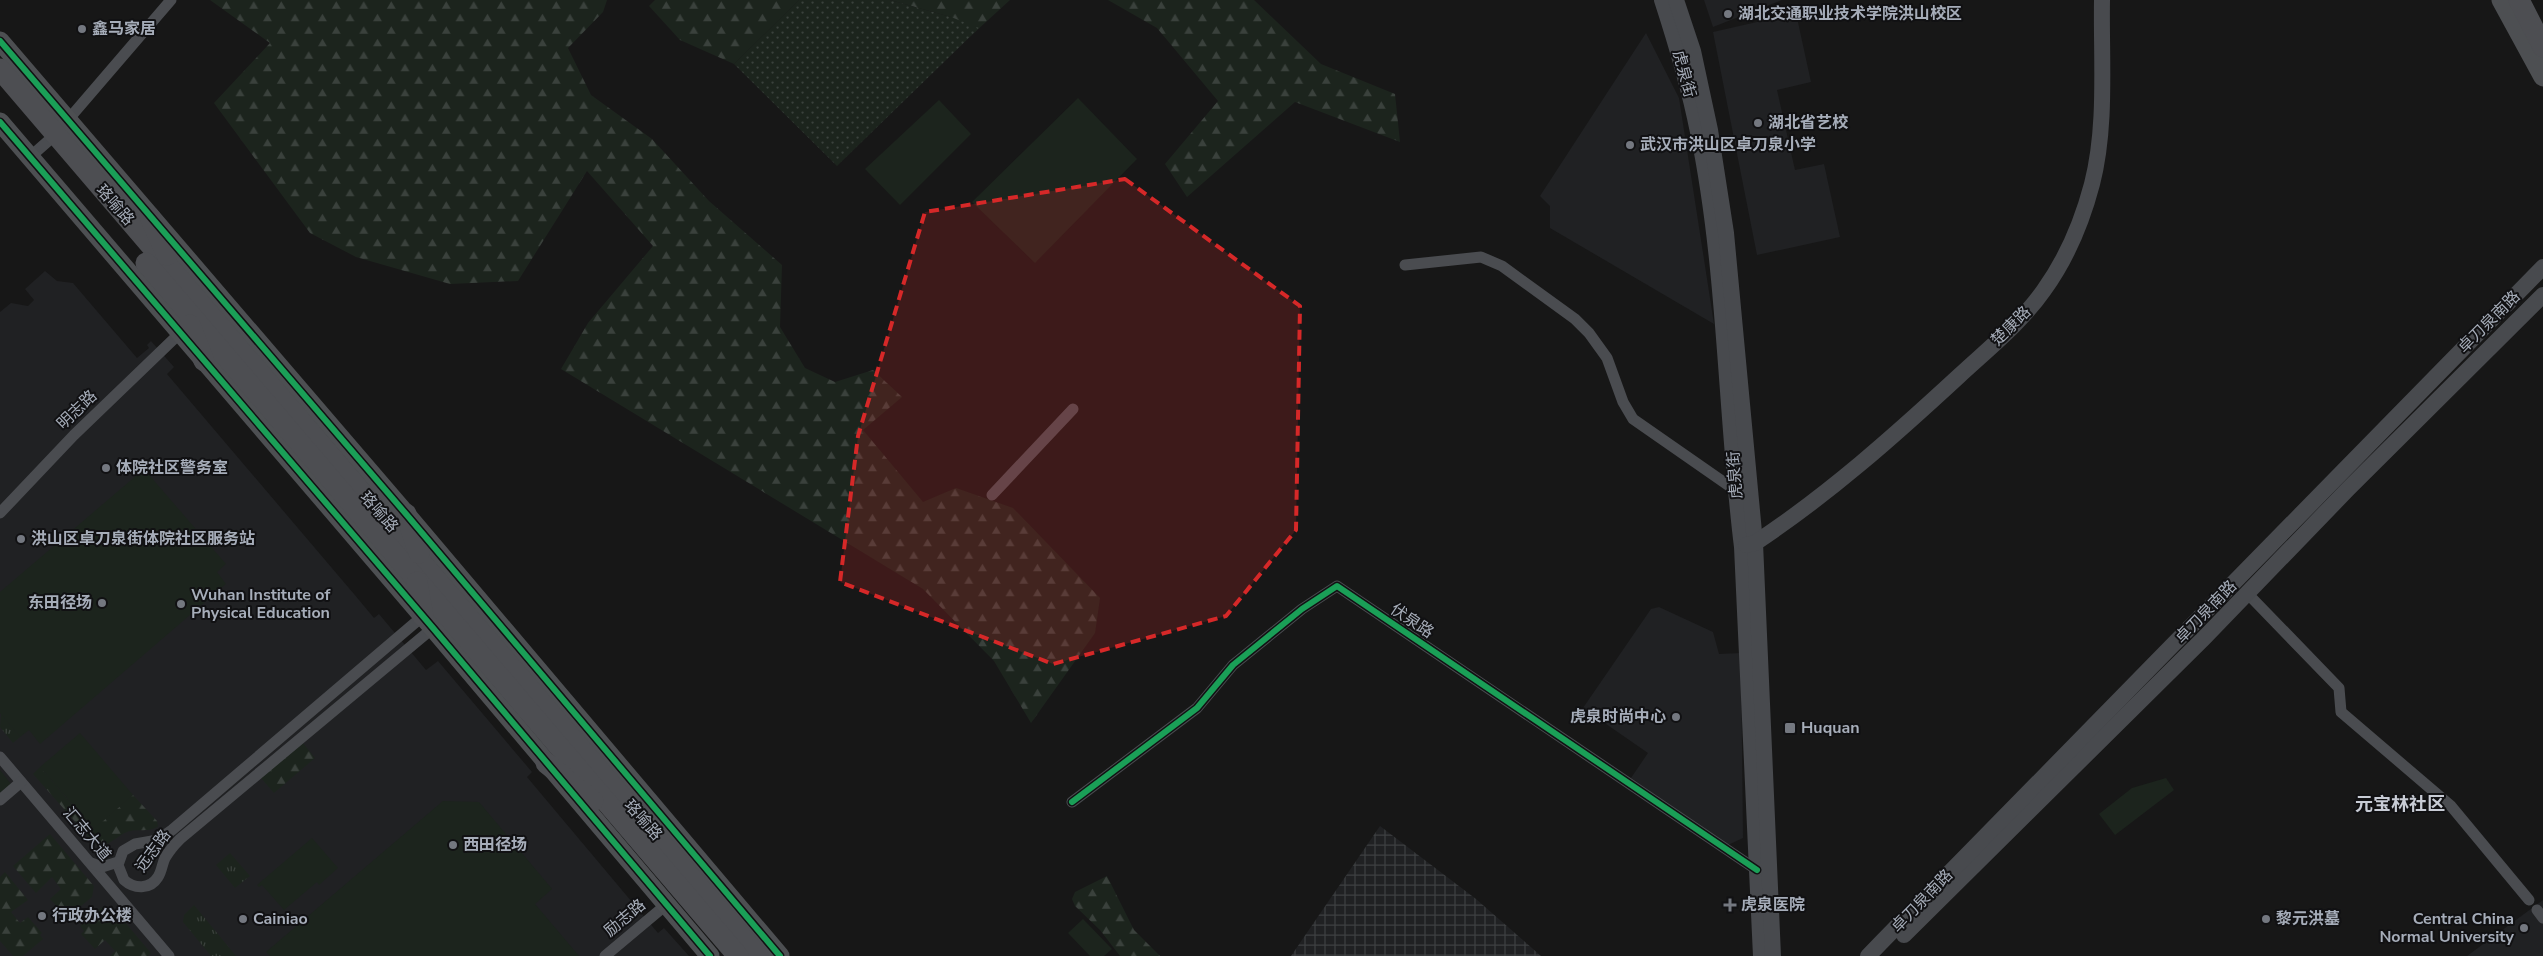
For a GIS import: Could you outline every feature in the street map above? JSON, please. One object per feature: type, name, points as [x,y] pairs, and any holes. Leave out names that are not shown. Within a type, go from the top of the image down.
[{"type":"highway","points":[[2519,0],[2543,47]]},
{"type":"highway","points":[[2531,0],[2543,23]]},
{"type":"highway","name":"珞喻路","points":[[0,69],[50,139],[184,308],[758,956]]},
{"type":"highway","name":"珞喻路","points":[[0,92],[50,139],[174,274],[634,835],[738,956]]},
{"type":"highway","points":[[150,217],[174,274]]},
{"type":"highway","points":[[184,308],[204,360]]},
{"type":"highway","points":[[406,514],[420,574],[428,622]]},
{"type":"highway","points":[[546,763],[634,835]]},
{"type":"main road","name":"虎泉街","points":[[1662,0],[1681,58],[1699,132],[1714,238],[1727,360],[1735,490],[1748,545],[1761,956]]},
{"type":"main road","name":"虎泉街","points":[[1676,0],[1695,60],[1710,130],[1726,233],[1748,545],[1773,956]]},
{"type":"main road","name":"楚康路","points":[[1748,545],[1807,508],[1886,444],[2018,321],[2036,301],[2056,272],[2080,222],[2096,167],[2100,121],[2102,0]]},
{"type":"main road","points":[[2501,0],[2543,77]]},
{"type":"main road","points":[[0,41],[50,139],[180,332],[710,956]]},
{"type":"main road","points":[[0,122],[50,139],[150,217],[406,514],[780,956]]},
{"type":"main road","name":"卓刀泉南路","points":[[1868,956],[2048,770],[2195,624],[2333,478],[2543,267]]},
{"type":"main road","name":"卓刀泉南路","points":[[1883,956],[2247,594],[2543,294]]},
{"type":"street","points":[[50,139],[171,0]]},
{"type":"street","points":[[1405,265],[1482,257],[1502,266],[1575,319],[1589,333],[1607,358],[1623,402],[1633,419],[1735,490]]},
{"type":"street","name":"明志路","points":[[0,513],[74,435],[180,332]]},
{"type":"street","points":[[992,495],[1073,409]]},
{"type":"street","name":"伏泉路","points":[[1072,802],[1197,708],[1233,665],[1302,608],[1336,586],[1757,870]]},
{"type":"street","points":[[2247,594],[2338,688],[2341,712],[2451,806],[2529,900]]},
{"type":"street","name":"远志路","points":[[428,622],[180,839],[165,858],[156,880],[151,884],[140,887],[133,886],[124,880],[120,874],[118,862],[123,851],[130,846],[152,842],[172,830],[428,622]]},
{"type":"street","name":"汇志大道","points":[[0,757],[137,918],[165,955]]},
{"type":"street","points":[[0,800],[21,782]]},
{"type":"street","points":[[88,860],[96,867],[102,868],[118,862]]},
{"type":"street","points":[[137,918],[132,909],[132,903],[140,887]]},
{"type":"street","name":"励志路","points":[[605,956],[667,904]]},
{"type":"highlighted area","points":[[1125,179],[1300,306],[1296,530],[1226,616],[1053,664],[840,582],[858,436],[925,212]]},
{"type":"shaded area","name":"湖北交通职业技术学院洪山校区","points":[[1704,0],[1782,0],[1713,27]]},
{"type":"shaded area","name":"湖北省艺校","points":[[1796,13],[1811,82],[1777,90],[1795,170],[1824,164],[1840,237],[1757,255],[1713,32]]},
{"type":"shaded area","name":"武汉市洪山区卓刀泉小学","points":[[1646,33],[1679,98],[1714,324],[1550,228],[1550,206],[1540,196]]},
{"type":"shaded area","name":"Wuhan Institute of Physical Education","points":[[45,271],[57,281],[73,283],[137,358],[149,348],[147,345],[151,341],[174,367],[167,374],[374,618],[379,614],[426,670],[438,661],[532,772],[527,777],[658,933],[664,928],[689,956],[0,956],[0,312],[11,303],[28,306],[34,300],[25,289]]},
{"type":"shaded area","points":[[1659,607],[1713,632],[1719,654],[1741,653],[1743,838],[1728,845],[1631,778],[1648,753],[1583,708],[1651,609]]},
{"type":"shaded area","points":[[1380,826],[1476,899],[1541,956],[1291,956]]},
{"type":"shaded area","name":"Central China Normal University","points":[[2543,900],[2543,956],[2467,956]]},
{"type":"green space","points":[[210,0],[607,0],[603,12],[568,48],[591,95],[652,139],[709,201],[782,265],[780,327],[805,368],[835,382],[873,370],[902,397],[863,430],[923,502],[956,488],[1013,508],[1100,598],[1095,633],[1031,723],[994,661],[923,589],[561,369],[588,323],[653,246],[587,171],[518,281],[450,284],[356,257],[310,233],[214,103],[270,43]]},
{"type":"green space","points":[[655,0],[799,0],[734,64],[680,40],[649,6]]},
{"type":"green space","points":[[799,0],[890,0],[951,17],[979,28],[837,166],[734,64]]},
{"type":"green space","points":[[890,0],[1010,0],[940,64],[951,17]]},
{"type":"green space","points":[[1108,0],[1254,0],[1321,64],[1395,94],[1400,142],[1295,102],[1187,197],[1165,164],[1218,101],[1157,28]]},
{"type":"green space","points":[[1078,98],[1137,159],[1035,263],[972,202]]},
{"type":"green space","points":[[939,100],[971,134],[900,205],[865,169]]},
{"type":"green space","name":"东田径场","points":[[144,469],[226,564],[217,572],[226,584],[40,744],[29,730],[20,737],[0,713],[0,592]]},
{"type":"green space","points":[[1,714],[20,737],[13,743],[0,727]]},
{"type":"green space","points":[[80,733],[133,795],[94,829],[40,767]]},
{"type":"green space","points":[[303,743],[315,758],[274,793],[261,778]]},
{"type":"green space","points":[[40,767],[93,829],[133,795],[157,821],[158,826],[151,829],[127,832],[104,845],[95,844],[33,774]]},
{"type":"green space","points":[[0,770],[11,784],[0,793]]},
{"type":"green space","points":[[2166,778],[2174,790],[2115,835],[2099,814],[2132,788]]},
{"type":"green space","name":"西田径场","points":[[443,801],[479,802],[552,889],[535,904],[579,956],[270,956],[266,952]]},
{"type":"green space","points":[[50,834],[94,886],[92,897],[70,915],[67,912],[64,914],[50,899],[61,889],[52,877],[36,893],[13,866]]},
{"type":"green space","points":[[312,838],[338,868],[319,885],[317,882],[284,910],[262,885],[259,887],[257,885]]},
{"type":"green space","points":[[230,853],[250,876],[235,888],[216,865]]},
{"type":"green space","points":[[143,854],[149,856],[151,862],[149,868],[143,870],[137,868],[135,862],[137,856]]},
{"type":"green space","points":[[5,872],[28,900],[11,912],[20,923],[28,917],[42,933],[40,935],[43,939],[23,956],[13,956],[0,941],[0,877]]},
{"type":"green space","points":[[1107,876],[1134,930],[1160,956],[1120,956],[1100,930],[1075,906],[1072,899],[1075,892]]},
{"type":"green space","points":[[194,905],[236,956],[211,956],[183,922],[184,915]]},
{"type":"green space","points":[[102,907],[112,907],[151,953],[148,956],[110,956],[115,951],[105,940],[95,949],[81,934],[84,931],[80,926]]},
{"type":"green space","points":[[1083,919],[1112,949],[1104,956],[1090,956],[1068,933]]},
{"type":"cycle path","points":[[0,41],[406,514],[780,956]]},
{"type":"cycle path","points":[[0,122],[433,628],[710,956]]},
{"type":"cycle path","points":[[1072,802],[1197,708],[1233,665],[1302,609],[1337,586],[1757,870]]},
{"type":"place","name":"湖北交通职业技术学院洪山校区","points":[[1728,14]]},
{"type":"place","name":"鑫马家居","points":[[82,29]]},
{"type":"place","name":"湖北省艺校","points":[[1758,123]]},
{"type":"place","name":"武汉市洪山区卓刀泉小学","points":[[1630,145]]},
{"type":"place","name":"体院社区警务室","points":[[106,468]]},
{"type":"place","name":"洪山区卓刀泉街体院社区服务站","points":[[21,539]]},
{"type":"place","name":"东田径场","points":[[102,603]]},
{"type":"place","name":"Wuhan Institute of Physical Education","points":[[181,604]]},
{"type":"place","name":"虎泉时尚中心","points":[[1676,717]]},
{"type":"place","name":"Huquan","points":[[1790,728]]},
{"type":"place","name":"西田径场","points":[[453,845]]},
{"type":"place","name":"虎泉医院","points":[[1730,905]]},
{"type":"place","name":"行政办公楼","points":[[42,916]]},
{"type":"place","name":"Cainiao","points":[[243,919]]},
{"type":"place","name":"黎元洪墓","points":[[2266,919]]},
{"type":"place","name":"Central China Normal University","points":[[2524,928]]},
{"type":"district","name":"元宝林社区","points":[[2400,804]]}]
